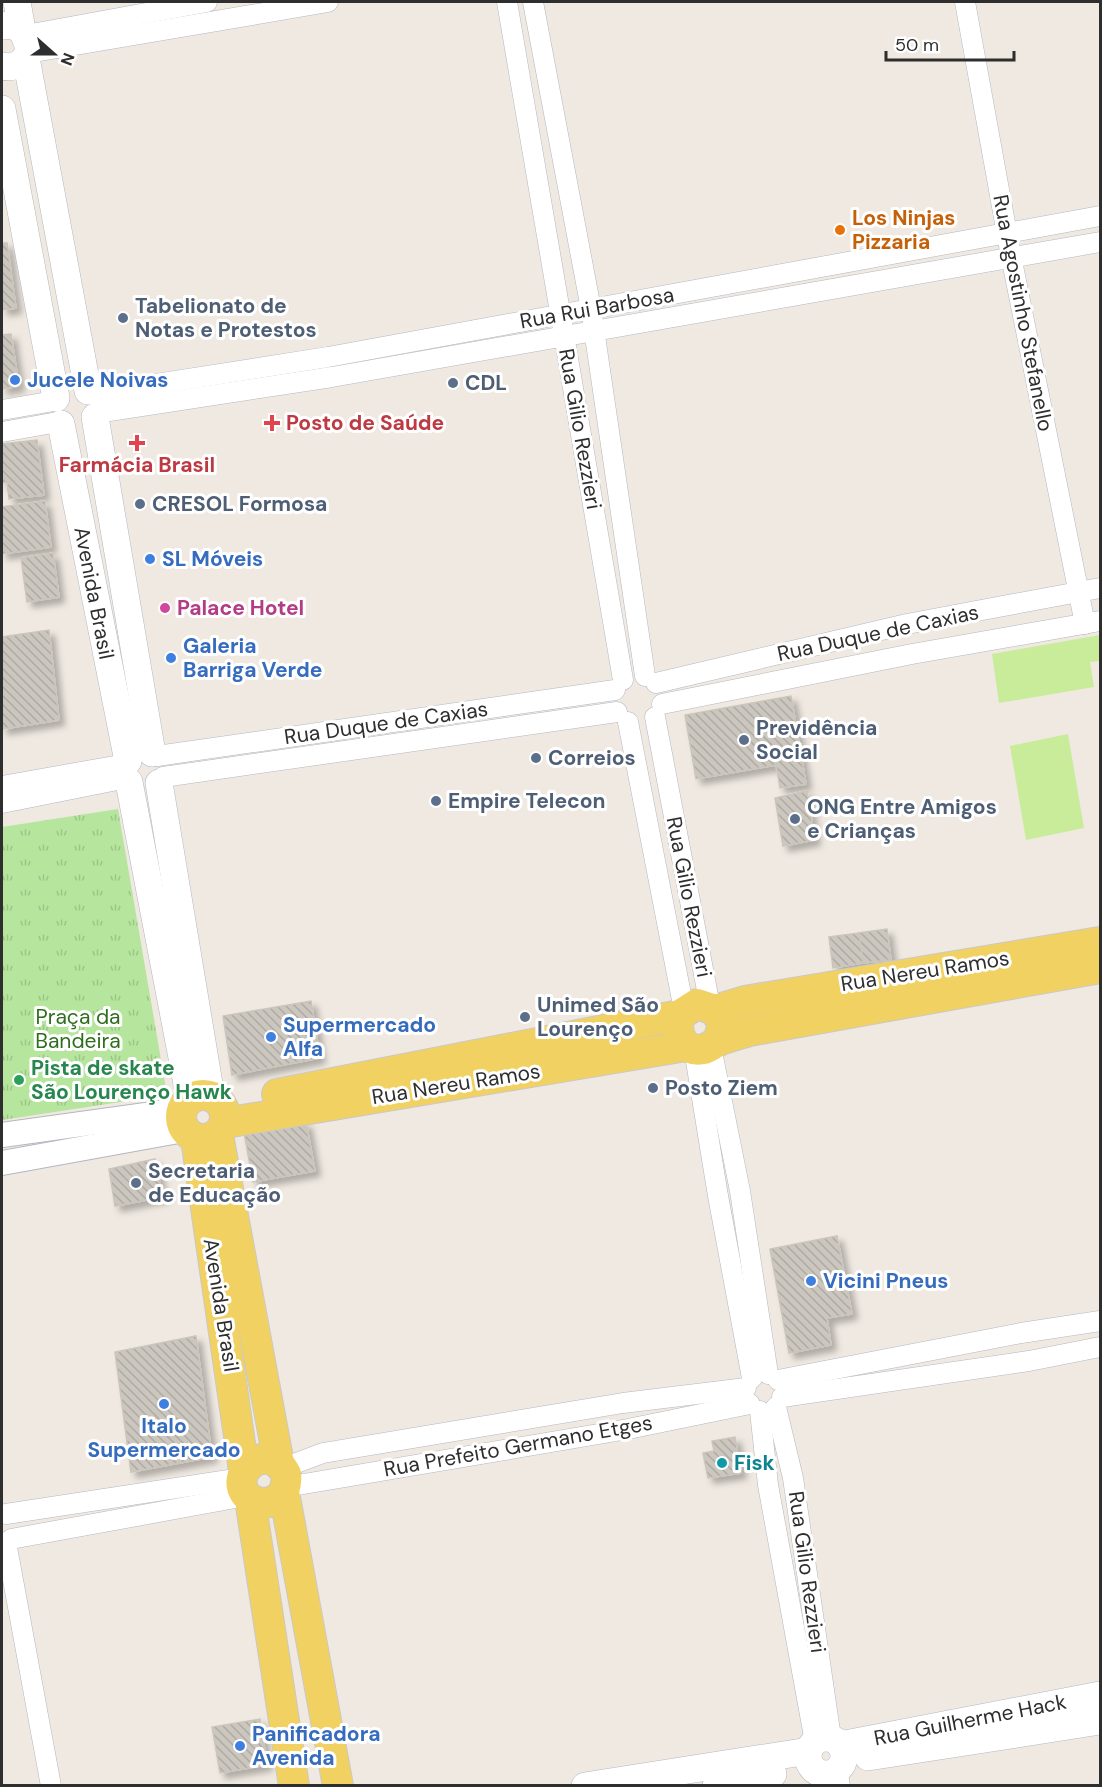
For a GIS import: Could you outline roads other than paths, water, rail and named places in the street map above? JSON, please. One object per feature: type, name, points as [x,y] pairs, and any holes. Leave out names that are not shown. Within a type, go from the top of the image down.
[{"type":"main road","name":"Avenida Brasil","points":[[17,2],[18,45],[93,404],[143,769],[203,1117],[283,1478],[338,1785]]},
{"type":"main road","name":"Avenida Brasil","points":[[2,109],[57,411],[143,769]]},
{"type":"main road","points":[[74,386],[93,404],[86,426],[80,429],[57,411],[61,392],[74,386]]},
{"type":"main road","name":"Rua Nereu Ramos","points":[[203,1117],[697,1010],[1101,942]]},
{"type":"main road","name":"Rua Nereu Ramos","points":[[203,1117],[702,1046],[749,1031],[1101,968]]},
{"type":"main road","points":[[697,1010],[723,1025],[702,1046],[677,1031],[697,1010]]},
{"type":"main road","name":"Avenida Brasil","points":[[203,1117],[245,1486],[294,1785]]},
{"type":"main road","points":[[260,1459],[267,1459],[283,1478],[268,1503],[245,1486],[248,1465],[260,1459]]},
{"type":"main road","name":"Rua Guilherme Hack","points":[[716,1785],[827,1762],[1101,1695]]},
{"type":"main road","name":"Rua Guilherme Hack","points":[[585,1785],[827,1762],[1101,1721]]},
{"type":"street","points":[[18,45],[207,2]]},
{"type":"street","points":[[18,45],[328,2]]},
{"type":"street","name":"Rua Gilio Rezzieri","points":[[507,2],[564,336],[619,685]]},
{"type":"street","name":"Rua Gilio Rezzieri","points":[[533,2],[595,330],[650,680]]},
{"type":"street","name":"Rua Agostinho Stefanello","points":[[965,2],[1011,256],[1079,591],[1093,622]]},
{"type":"street","name":"Rua Rui Barbosa","points":[[93,404],[328,357],[1101,216]]},
{"type":"street","name":"Rua Rui Barbosa","points":[[93,404],[332,377],[1101,242]]},
{"type":"street","points":[[328,357],[332,377]]},
{"type":"street","points":[[2,410],[57,411]]},
{"type":"street","points":[[2,432],[57,411]]},
{"type":"street","name":"Rua Duque de Caxias","points":[[650,680],[907,624],[1101,588]]},
{"type":"street","name":"Rua Duque de Caxias","points":[[658,711],[912,654],[1093,622]]},
{"type":"street","points":[[907,624],[912,654]]},
{"type":"street","points":[[634,675],[650,680],[662,697],[658,711],[642,724],[622,717],[613,698],[619,685],[634,675]]},
{"type":"street","name":"Rua Duque de Caxias","points":[[2,803],[143,769],[619,685]]},
{"type":"street","name":"Rua Gilio Rezzieri","points":[[658,711],[697,1010]]},
{"type":"street","name":"Rua Gilio Rezzieri","points":[[622,717],[697,1010]]},
{"type":"street","name":"Rua Duque de Caxias","points":[[2,786],[622,717]]},
{"type":"street","name":"Rua Gilio Rezzieri","points":[[702,1046],[764,1392],[768,1485],[827,1762]]},
{"type":"street","name":"Rua Nereu Ramos","points":[[2,1136],[42,1129],[203,1117]]},
{"type":"street","name":"Rua Nereu Ramos","points":[[2,1163],[45,1156],[203,1117]]},
{"type":"street","points":[[42,1129],[45,1156]]},
{"type":"street","name":"Rua Prefeito Germano Etges","points":[[283,1478],[628,1429],[764,1392],[1021,1333],[1101,1321]]},
{"type":"street","points":[[1021,1333],[1029,1361]]},
{"type":"street","name":"Rua Prefeito Germano Etges","points":[[283,1478],[323,1453],[623,1403],[764,1392],[1029,1361],[1101,1347]]},
{"type":"street","name":"Rua Gilio Rezzieri","points":[[764,1392],[793,1478],[827,1762]]},
{"type":"street","points":[[623,1403],[628,1429]]},
{"type":"street","points":[[768,1485],[793,1478]]},
{"type":"street","points":[[4,1514],[245,1486]]},
{"type":"street","points":[[6,1541],[245,1486]]},
{"type":"street","points":[[4,1514],[15,1520],[17,1525],[15,1536],[6,1541]]},
{"type":"street","points":[[6,1541],[51,1785]]},
{"type":"place","name":"Los Ninjas Pizzaria","points":[[840,230]]},
{"type":"place","name":"Tabelionato de Notas e Protestos","points":[[123,318]]},
{"type":"place","name":"Jucele Noivas","points":[[15,380]]},
{"type":"place","name":"CDL","points":[[453,383]]},
{"type":"place","name":"Posto de Saúde","points":[[272,423]]},
{"type":"place","name":"Farmácia Brasil","points":[[137,443]]},
{"type":"place","name":"CRESOL Formosa","points":[[140,504]]},
{"type":"place","name":"SL Móveis","points":[[150,559]]},
{"type":"place","name":"Palace Hotel","points":[[165,608]]},
{"type":"place","name":"Galeria Barriga Verde","points":[[171,658]]},
{"type":"place","name":"Previdência Social","points":[[744,740]]},
{"type":"place","name":"Correios","points":[[536,758]]},
{"type":"place","name":"Empire Telecon","points":[[436,801]]},
{"type":"place","name":"ONG Entre Amigos e Crianças","points":[[795,819]]},
{"type":"place","name":"Unimed São Lourenço","points":[[525,1017]]},
{"type":"place","name":"Supermercado Alfa","points":[[271,1037]]},
{"type":"place","name":"Pista de skate São Lourenço Hawk","points":[[19,1080]]},
{"type":"place","name":"Posto Ziem","points":[[653,1088]]},
{"type":"place","name":"Secretaria de Educação","points":[[136,1183]]},
{"type":"place","name":"Vicini Pneus","points":[[811,1281]]},
{"type":"place","name":"Italo Supermercado","points":[[164,1404]]},
{"type":"place","name":"Fisk","points":[[722,1463]]},
{"type":"place","name":"Panificadora Avenida","points":[[240,1746]]},
{"type":"park label","name":"Praça da Bandeira","points":[[78,1029]]}]
